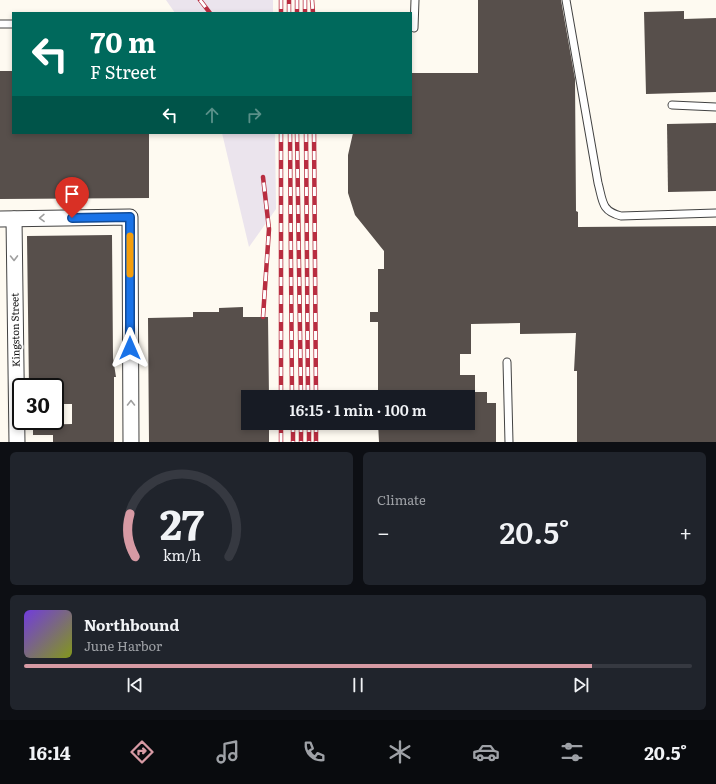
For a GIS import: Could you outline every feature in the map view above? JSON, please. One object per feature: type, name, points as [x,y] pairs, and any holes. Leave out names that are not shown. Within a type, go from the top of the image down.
[{"type":"street","points":[[7,219],[130,217],[131,442]]},
{"type":"street","name":"Kingston Street","points":[[7,219],[17,442]]},
{"type":"lane","points":[[414,28],[415,0]]},
{"type":"lane","points":[[566,0],[598,183],[604,206],[610,213],[621,216],[716,213]]},
{"type":"lane","points":[[0,24],[12,24]]},
{"type":"lane","points":[[672,105],[716,107]]},
{"type":"lane","points":[[507,362],[509,442]]},
{"type":"shaded area","points":[[166,0],[273,0],[273,12],[174,12]]},
{"type":"shaded area","points":[[222,134],[275,134],[276,209],[249,247]]},
{"type":"building","points":[[478,0],[561,0],[575,79],[576,211],[578,212],[578,227],[716,226],[716,442],[577,442],[577,371],[574,371],[576,333],[520,334],[520,323],[471,324],[471,354],[460,354],[460,375],[475,375],[475,390],[378,390],[378,322],[370,322],[370,312],[378,312],[378,269],[384,269],[384,251],[355,215],[348,193],[348,155],[353,134],[412,134],[412,73],[478,73]]},
{"type":"building","points":[[684,11],[684,19],[716,18],[716,92],[646,94],[644,12]]},
{"type":"building","points":[[0,71],[12,71],[12,134],[149,134],[149,198],[0,199]]},
{"type":"building","points":[[716,123],[716,191],[668,192],[667,124]]},
{"type":"building","points":[[112,235],[113,358],[116,377],[114,377],[114,442],[53,442],[53,435],[33,435],[33,430],[64,430],[64,424],[72,424],[72,404],[64,404],[64,378],[29,378],[27,236]]},
{"type":"building","points":[[243,307],[243,317],[268,317],[269,390],[241,390],[241,430],[269,430],[269,442],[149,442],[148,318],[193,317],[193,312],[219,312],[219,308]]},
{"type":"building","points":[[475,392],[487,392],[487,403],[496,403],[496,442],[379,442],[378,430],[475,430]]},
{"type":"railway","points":[[200,0],[209,12]]},
{"type":"railway","points":[[281,0],[281,12]]},
{"type":"railway","points":[[289,0],[289,12]]},
{"type":"railway","points":[[297,0],[297,12]]},
{"type":"railway","points":[[305,0],[305,12]]},
{"type":"railway","points":[[312,0],[313,12]]},
{"type":"railway","points":[[281,134],[281,390]]},
{"type":"railway","points":[[290,134],[292,390]]},
{"type":"railway","points":[[297,134],[301,390]]},
{"type":"railway","points":[[306,134],[308,390]]},
{"type":"railway","points":[[314,134],[316,390]]},
{"type":"railway","points":[[263,177],[269,229],[263,317]]},
{"type":"railway","points":[[281,430],[281,442]]},
{"type":"railway","points":[[293,430],[293,442]]},
{"type":"railway","points":[[301,430],[301,442]]},
{"type":"railway","points":[[309,430],[309,442]]},
{"type":"railway","points":[[316,430],[316,442]]},
{"type":"slow traffic","points":[[130,236],[130,274]]},
{"type":"route","points":[[72,218],[130,217],[130,348]]}]
